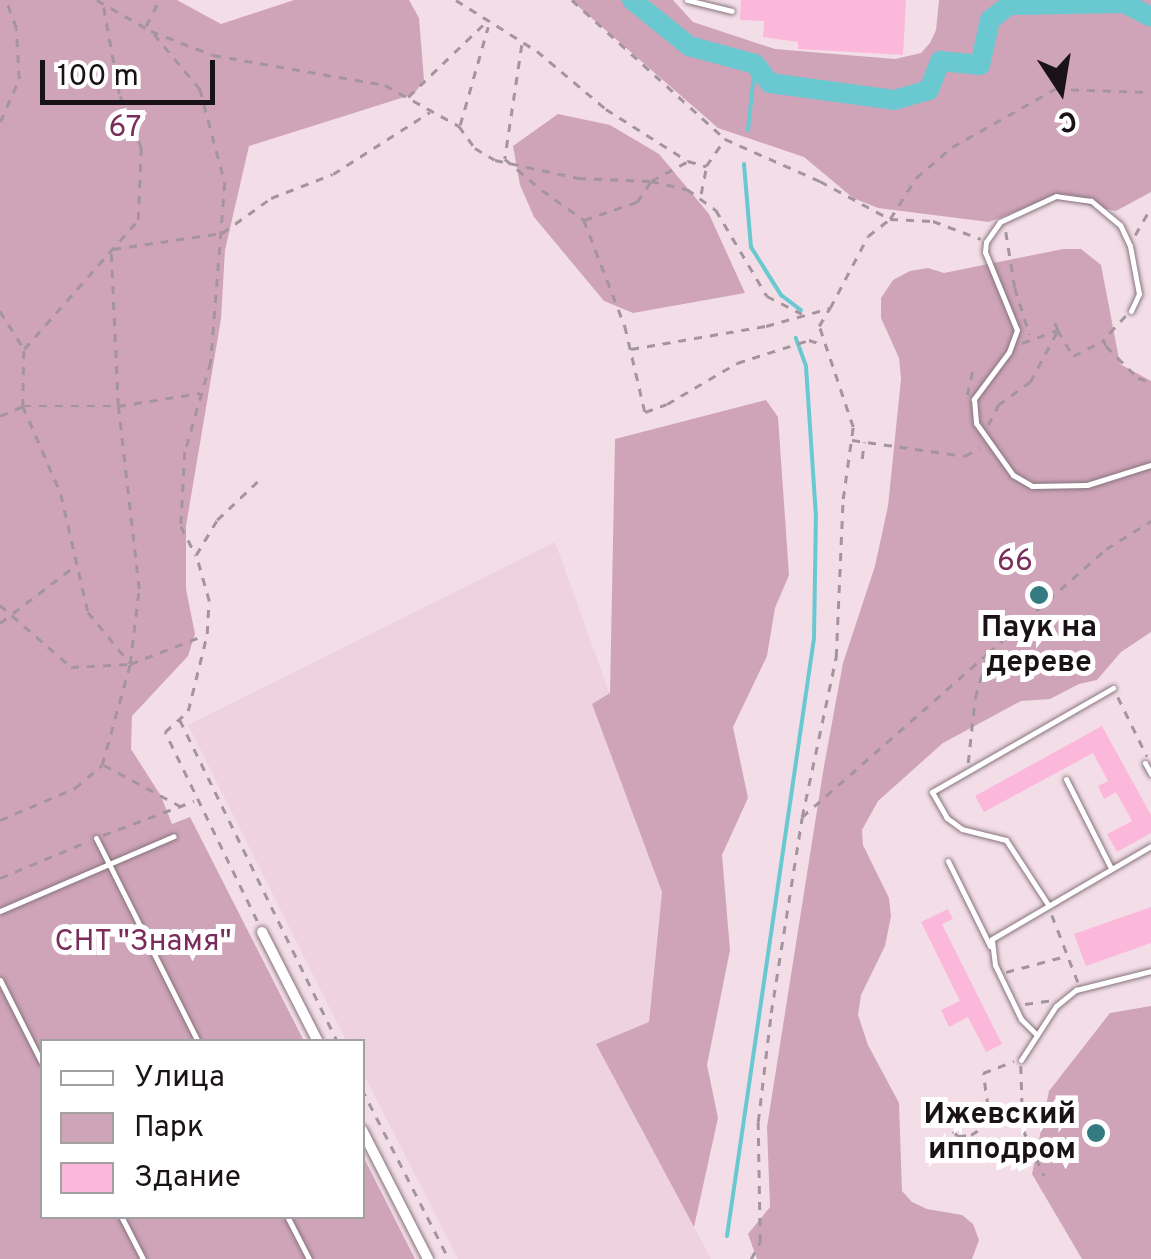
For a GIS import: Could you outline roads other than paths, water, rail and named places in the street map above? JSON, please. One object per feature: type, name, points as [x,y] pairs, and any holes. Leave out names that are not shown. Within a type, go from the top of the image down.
[{"type":"street","points":[[262,932],[316,1039]]},
{"type":"street","points":[[365,1136],[428,1259]]},
{"type":"lane","points":[[687,0],[732,10]]},
{"type":"lane","points":[[1131,312],[1140,294],[1130,246],[1120,226],[1091,201],[1056,196],[1000,222],[986,242],[989,266],[1016,330],[1008,352],[974,399],[976,423],[1014,476],[1032,486],[1087,485],[1151,465]]},
{"type":"lane","points":[[1047,903],[1006,840],[962,829],[946,818],[932,792],[1113,688]]},
{"type":"lane","points":[[1145,763],[1151,774]]},
{"type":"lane","points":[[1066,778],[1111,868]]},
{"type":"lane","points":[[0,911],[174,836]]},
{"type":"lane","points":[[96,838],[196,1039]]},
{"type":"lane","points":[[991,949],[992,939],[1002,930],[1151,846]]},
{"type":"lane","points":[[948,861],[1015,1007],[1036,1034]]},
{"type":"lane","points":[[1021,1060],[1063,1000],[1081,988],[1151,972]]},
{"type":"lane","points":[[0,980],[40,1059]]},
{"type":"lane","points":[[123,1219],[143,1259]]},
{"type":"lane","points":[[289,1219],[309,1259]]},
{"type":"waterway","points":[[632,0],[689,46],[755,64],[770,83],[894,100],[929,90],[940,61],[980,65],[990,20],[1009,5],[1124,3],[1151,17]]},
{"type":"waterway","points":[[748,130],[755,64]]},
{"type":"waterway","points":[[744,164],[751,247],[781,295],[801,310]]},
{"type":"waterway","points":[[727,1236],[814,638],[816,517],[806,366],[796,338]]},
{"type":"place","name":"Паук на дереве","points":[[1039,595]]},
{"type":"place","name":"Ижевский ипподром","points":[[1096,1133]]},
{"type":"park label","name":"67","points":[[125,129]]},
{"type":"park label","name":"66","points":[[1015,563]]},
{"type":"park label","name":"СНТ \"Знамя\"","points":[[143,943]]}]
